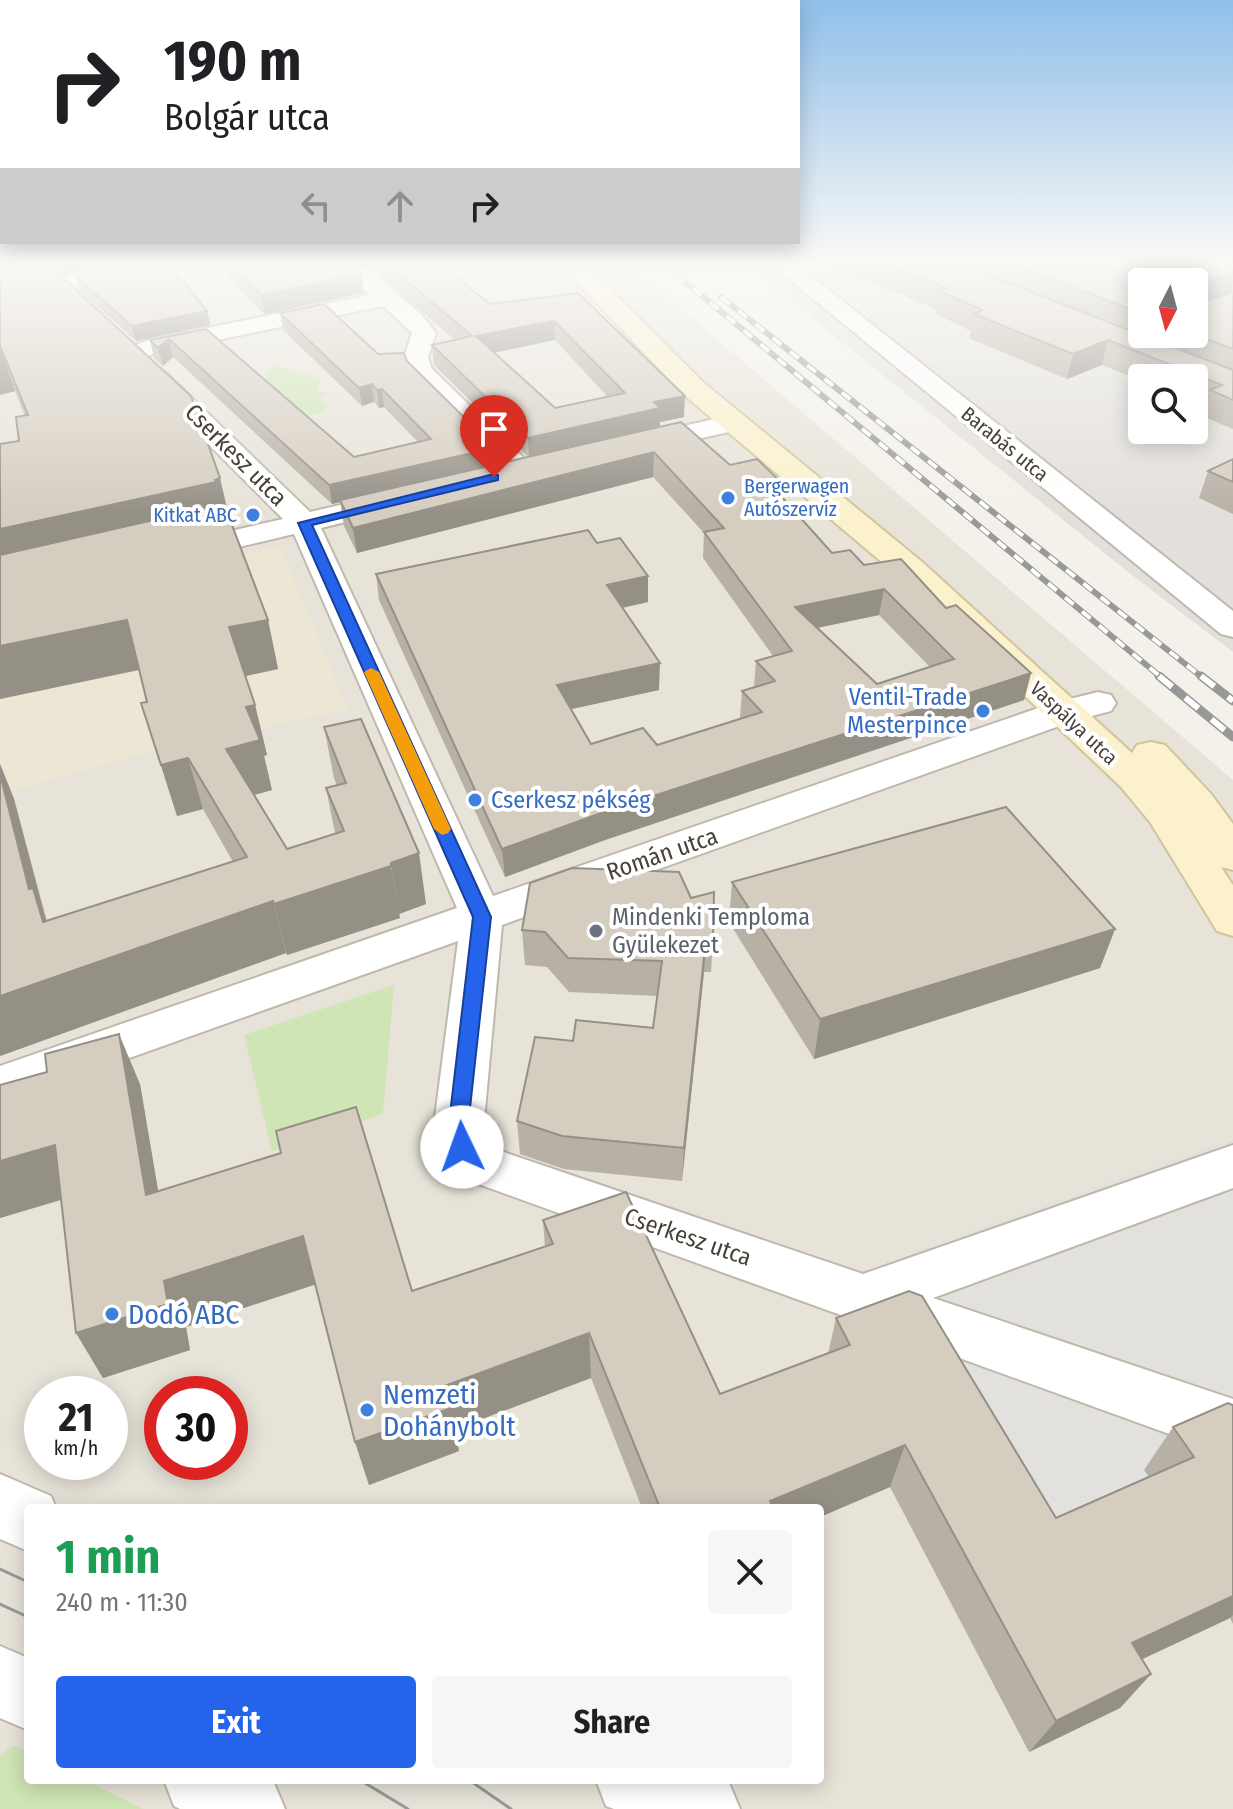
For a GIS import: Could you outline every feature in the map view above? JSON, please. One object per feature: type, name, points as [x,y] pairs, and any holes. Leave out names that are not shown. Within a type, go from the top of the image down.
[{"type":"main road","name":"Vaspálya utca","points":[[649,344],[819,478],[961,576],[1080,708],[1165,813],[1233,920]]},
{"type":"main road","name":"Vaspálya utca","points":[[679,344],[747,420]]},
{"type":"main road","name":"Vaspálya utca","points":[[1080,708],[1189,794],[1214,825],[1233,856]]},
{"type":"street","name":"Cserkesz utca","points":[[121,344],[304,523],[482,917],[459,1108],[458,1132],[466,1158],[1233,1428]]},
{"type":"street","points":[[132,354],[160,344]]},
{"type":"street","points":[[420,344],[416,357],[420,371],[521,471]]},
{"type":"street","name":"Barabás utca","points":[[882,344],[1233,627]]},
{"type":"street","points":[[611,450],[747,420]]},
{"type":"street","points":[[492,478],[551,464]]},
{"type":"street","points":[[152,558],[419,496]]},
{"type":"street","name":"Román utca","points":[[0,1085],[1080,708]]},
{"type":"street","points":[[865,1298],[1233,1166]]},
{"type":"street","points":[[0,1506],[24,1517]]},
{"type":"street","points":[[0,1681],[24,1693]]},
{"type":"street","points":[[207,1784],[248,1809]]},
{"type":"street","points":[[642,1784],[703,1809]]},
{"type":"shaded area","points":[[0,344],[723,344],[1233,780],[1233,1809],[0,1809]]},
{"type":"shaded area","points":[[845,344],[1128,344],[1128,348],[1208,348],[1208,344],[1233,344],[1233,652],[1128,572]]},
{"type":"shaded area","points":[[280,546],[348,709],[123,759],[0,794],[0,613]]},
{"type":"shaded area","points":[[1233,1139],[1233,1469],[1032,1558],[903,1335],[910,1253]]},
{"type":"green space","points":[[275,366],[319,377],[317,390],[327,394],[320,399],[329,406],[324,408],[326,412],[298,419],[252,384],[268,379],[264,373]]},
{"type":"green space","points":[[394,985],[383,1114],[272,1151],[244,1035]]},
{"type":"green space","points":[[14,1745],[24,1750],[24,1784],[93,1784],[143,1809],[0,1809],[0,1755]]},
{"type":"building","points":[[0,344],[135,344],[191,396],[220,478],[216,482],[0,529],[0,444],[19,441],[16,417],[28,415]]},
{"type":"building","points":[[175,344],[224,344],[354,457],[431,439],[382,389],[377,390],[372,384],[359,388],[313,344],[368,344],[378,354],[404,353],[407,361],[495,448],[329,485]]},
{"type":"building","points":[[485,344],[555,408],[625,393],[577,344],[631,344],[685,396],[654,402],[660,408],[528,438],[432,345]]},
{"type":"building","points":[[1049,344],[1097,344],[1073,354]]},
{"type":"building","points":[[1128,348],[1176,348],[1233,370],[1233,400],[1210,390],[1222,385],[1208,379],[1208,364],[1169,364]]},
{"type":"building","points":[[681,422],[730,465],[757,459],[783,484],[772,486],[832,553],[850,550],[864,565],[901,559],[946,608],[956,605],[1031,673],[604,812],[502,849],[376,574],[588,530],[597,543],[620,538],[648,576],[607,585],[660,663],[557,685],[591,744],[643,728],[657,745],[762,712],[742,691],[775,681],[756,661],[792,651],[704,532],[724,528],[654,452],[353,528],[340,500]],"holes":[[[884,589],[954,659],[877,684],[795,607]]]},
{"type":"building","points":[[1233,459],[1233,482],[1208,471]]},
{"type":"building","points":[[224,504],[268,620],[229,627],[255,705],[246,707],[260,740],[226,749],[287,849],[344,831],[326,788],[346,783],[324,727],[361,719],[419,853],[391,863],[391,866],[274,904],[273,901],[0,996],[0,774],[29,889],[33,888],[43,922],[247,857],[188,758],[161,765],[141,703],[147,702],[127,620],[0,646],[0,555]]},
{"type":"building","points":[[1006,807],[1115,929],[820,1019],[732,882]]},
{"type":"building","points":[[572,868],[679,872],[691,898],[714,892],[713,938],[706,938],[684,1148],[562,1136],[517,1121],[535,1037],[573,1041],[576,1020],[653,1028],[662,961],[568,958],[545,932],[522,930],[530,883]]},
{"type":"building","points":[[119,1034],[146,1195],[281,1153],[276,1131],[356,1107],[412,1291],[553,1244],[543,1220],[626,1192],[720,1394],[850,1345],[836,1318],[909,1291],[922,1296],[1056,1518],[1194,1457],[1173,1427],[1228,1403],[1233,1405],[1233,1596],[1132,1643],[1151,1674],[1056,1721],[905,1445],[770,1501],[771,1504],[658,1504],[589,1333],[444,1386],[451,1408],[355,1442],[303,1236],[164,1281],[168,1304],[76,1333],[55,1145],[0,1161],[0,1085],[47,1072],[45,1054]]},
{"type":"tram line","points":[[0,1569],[24,1580]]},
{"type":"tram line","points":[[0,1604],[24,1615]]},
{"type":"tram line","points":[[367,1784],[408,1809]]},
{"type":"tram line","points":[[475,1784],[511,1809]]},
{"type":"railway","points":[[761,344],[1162,678]]},
{"type":"railway","points":[[781,344],[1203,678]]},
{"type":"railway","points":[[1159,676],[1233,737]]},
{"type":"railway","points":[[1201,676],[1233,701]]},
{"type":"slow traffic","points":[[371,672],[442,829]]},
{"type":"place","name":"Bergerwagen Autószervíz","points":[[728,498]]},
{"type":"place","name":"Kitkat ABC","points":[[253,515]]},
{"type":"place","name":"Ventil-Trade Mesterpince","points":[[983,711]]},
{"type":"place","name":"Cserkesz pékség","points":[[475,800]]},
{"type":"place","name":"Mindenki Temploma Gyülekezet","points":[[596,931]]},
{"type":"place","name":"Dodó ABC","points":[[112,1314]]},
{"type":"place","name":"Nemzeti Dohánybolt","points":[[367,1410]]},
{"type":"route","points":[[462,1147],[458,1132],[459,1108],[482,917],[304,523],[494,477]]}]
